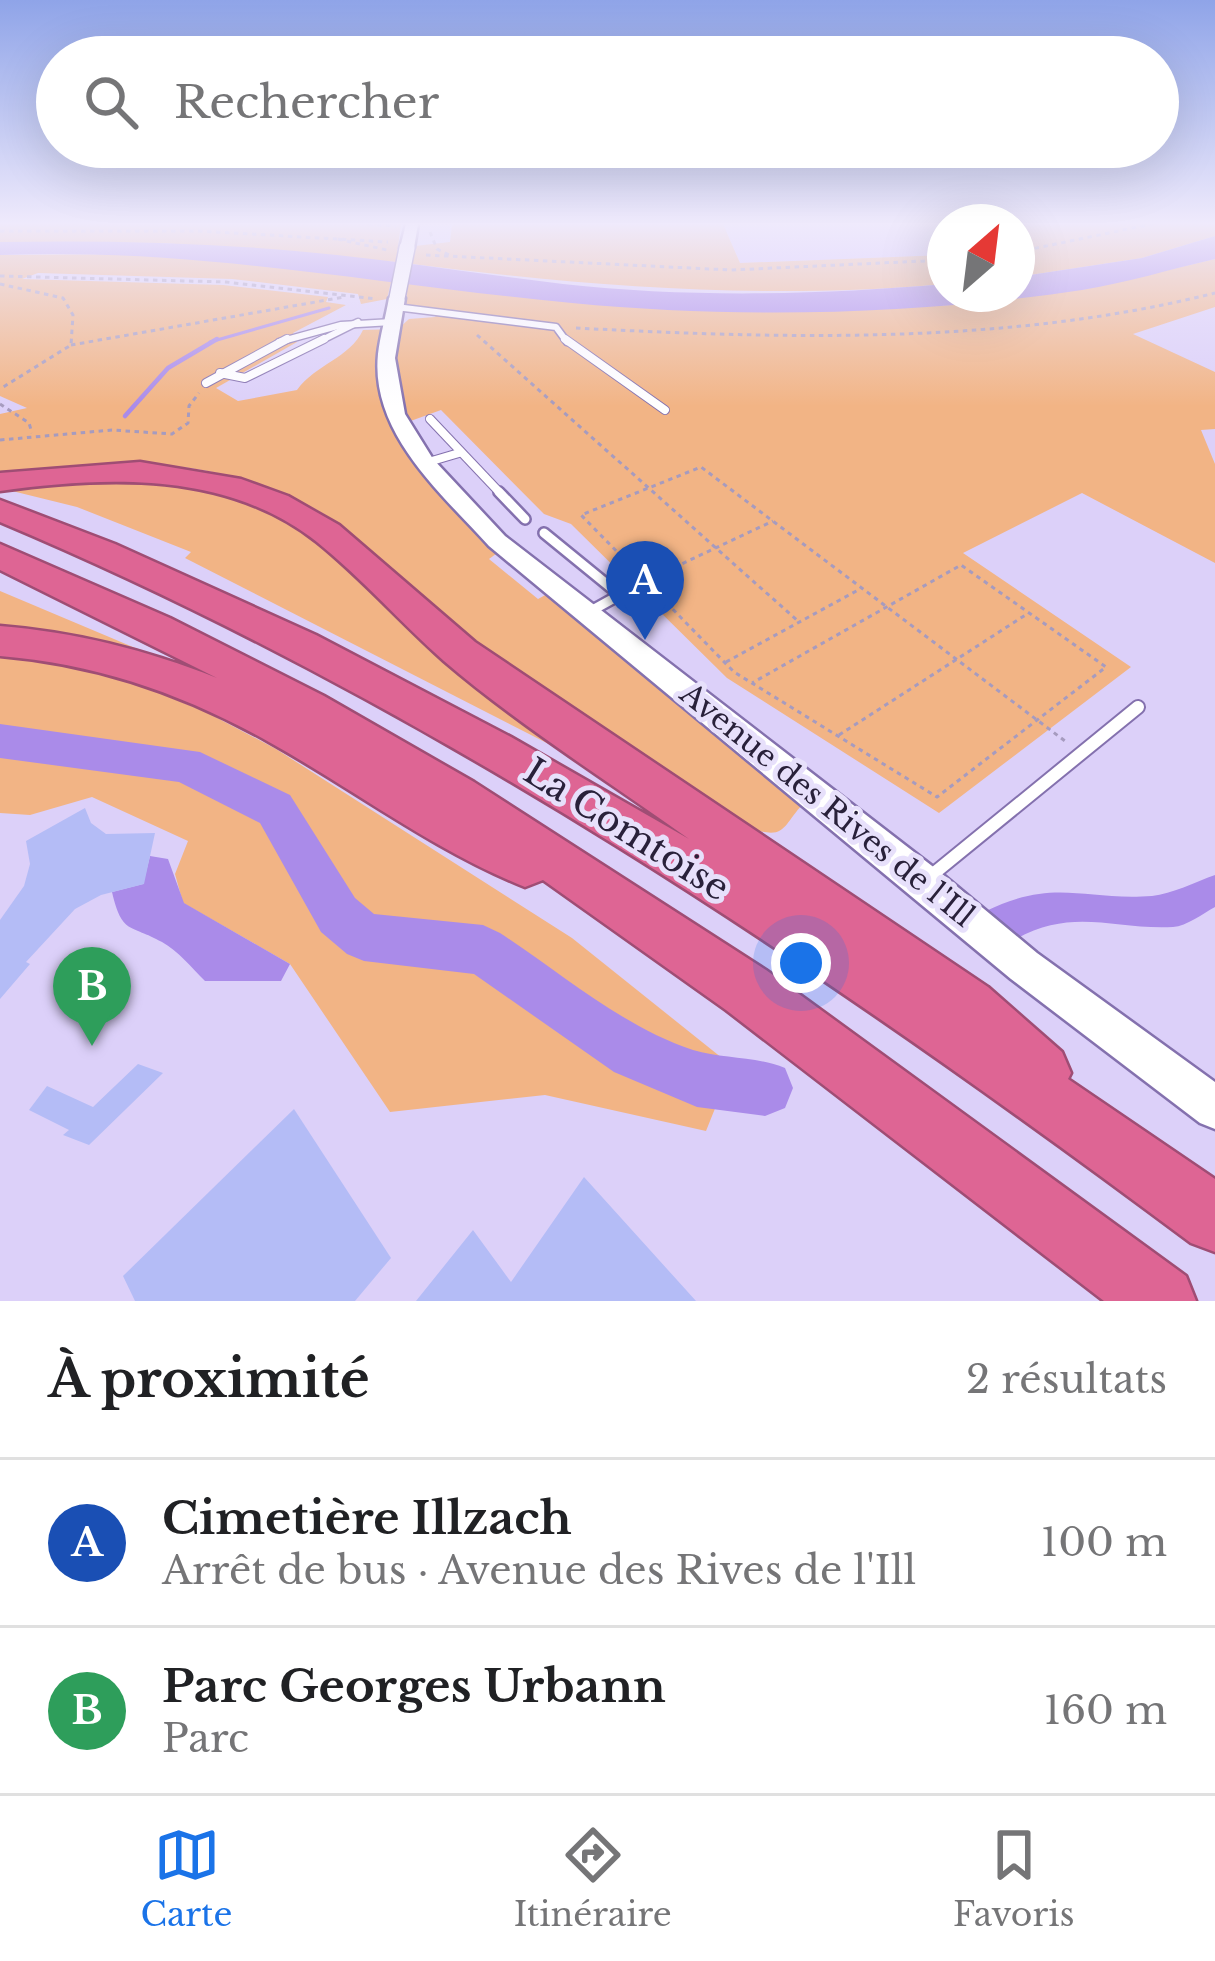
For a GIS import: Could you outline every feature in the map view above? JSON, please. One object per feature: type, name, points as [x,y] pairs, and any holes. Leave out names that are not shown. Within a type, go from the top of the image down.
[{"type":"highway","points":[[0,482],[140,471],[189,477],[254,494],[306,519],[460,653],[968,1007],[1147,1169]]},
{"type":"highway","name":"La Comtoise","points":[[0,510],[123,559],[348,666],[523,764],[877,986],[1215,1219]]},
{"type":"highway","name":"La Comtoise","points":[[0,556],[139,620],[318,715],[607,896],[848,1065],[1161,1301]]},
{"type":"highway","points":[[0,641],[83,650],[152,670],[283,728],[466,841],[607,896]]},
{"type":"street","name":"Avenue des Rives de l'Ill","points":[[400,285],[386,358],[395,414],[425,464],[497,541],[1024,966],[1215,1108]]},
{"type":"lane","points":[[220,373],[245,378],[395,307],[556,327],[567,342],[665,410]]},
{"type":"lane","points":[[206,383],[317,327],[358,322]]},
{"type":"lane","points":[[430,419],[525,519]]},
{"type":"lane","points":[[425,464],[460,453]]},
{"type":"lane","points":[[544,533],[620,596]]},
{"type":"lane","points":[[589,612],[645,581]]},
{"type":"lane","points":[[924,881],[1138,707]]},
{"type":"path","points":[[3,285],[63,298],[73,315],[71,345]]},
{"type":"path","points":[[250,285],[351,296],[395,307]]},
{"type":"path","points":[[556,327],[781,335],[949,330],[1120,312],[1215,293]]},
{"type":"path","points":[[0,389],[71,345],[351,296]]},
{"type":"path","points":[[477,334],[799,622]]},
{"type":"path","points":[[0,440],[32,434],[172,434],[188,423],[189,406],[206,383]]},
{"type":"path","points":[[0,404],[29,423],[32,434]]},
{"type":"path","points":[[752,683],[886,607],[961,565],[1106,668],[1038,721],[937,796],[752,683],[725,663],[581,515],[701,466],[886,607],[1038,721],[1081,753]]},
{"type":"path","points":[[645,581],[773,521]]},
{"type":"path","points":[[725,663],[862,588]]},
{"type":"path","points":[[838,736],[1029,613]]},
{"type":"shaded area","points":[[0,285],[223,285],[328,297],[326,302],[346,305],[293,333],[297,342],[216,388],[238,401],[297,390],[350,348],[363,330],[398,329],[409,319],[435,317],[438,313],[406,304],[408,285],[443,285],[577,303],[782,312],[927,306],[927,312],[1035,312],[1035,295],[1104,285],[1215,285],[1215,307],[1133,334],[1215,372],[1215,429],[1201,430],[1215,464],[1215,563],[1082,493],[963,553],[1131,667],[939,813],[727,678],[571,524],[544,514],[441,410],[394,427],[426,479],[500,551],[489,559],[538,599],[549,593],[803,804],[778,831],[764,832],[494,658],[332,519],[293,498],[253,482],[171,466],[86,464],[0,474],[0,414],[27,408],[0,396]]},
{"type":"shaded area","points":[[280,285],[390,285],[387,299],[361,304],[358,294]]},
{"type":"shaded area","points":[[416,285],[573,285],[706,293],[927,285],[927,307],[699,311]]},
{"type":"shaded area","points":[[621,285],[927,285],[878,289],[744,291]]},
{"type":"shaded area","points":[[1035,285],[1108,285],[1035,296]]},
{"type":"shaded area","points":[[85,477],[197,489],[246,503],[302,528],[629,785],[185,558],[191,552],[77,507],[0,488]]},
{"type":"shaded area","points":[[0,591],[159,658],[0,628]]},
{"type":"shaded area","points":[[0,652],[71,663],[206,712],[276,749],[572,938],[732,1066],[706,1131],[545,1095],[390,1112],[290,964],[183,903],[175,874],[188,841],[92,797],[30,815],[0,813]]},
{"type":"shaded area","points":[[150,856],[168,859],[184,903],[290,964],[281,981],[205,981],[168,946],[124,922],[112,892],[143,884]]},
{"type":"shaded area","points":[[1215,875],[1215,907],[1173,927],[1075,922],[1037,929],[1016,939],[984,912],[1009,901],[1050,893],[1160,895]]},
{"type":"building","points":[[85,808],[91,823],[106,834],[155,833],[144,884],[101,895],[75,909],[26,962],[30,964],[0,999],[0,920],[24,886],[30,864],[26,841]]},
{"type":"building","points":[[138,1064],[163,1073],[89,1145],[63,1135],[69,1130],[29,1110],[47,1086],[93,1107]]},
{"type":"building","points":[[294,1109],[391,1258],[355,1301],[135,1301],[123,1276]]},
{"type":"building","points":[[584,1177],[696,1301],[416,1301],[473,1230],[511,1282]]},
{"type":"waterway","points":[[214,341],[329,308]]},
{"type":"waterway","points":[[125,416],[168,368],[214,341]]},
{"type":"waterway","points":[[0,741],[185,765],[275,809],[338,915],[364,937],[483,950],[633,1053],[697,1079],[765,1088]]},
{"type":"place","name":"Cimetière Illzach","points":[[645,640]]},
{"type":"place","name":"Parc Georges Urbann","points":[[92,1046]]}]
